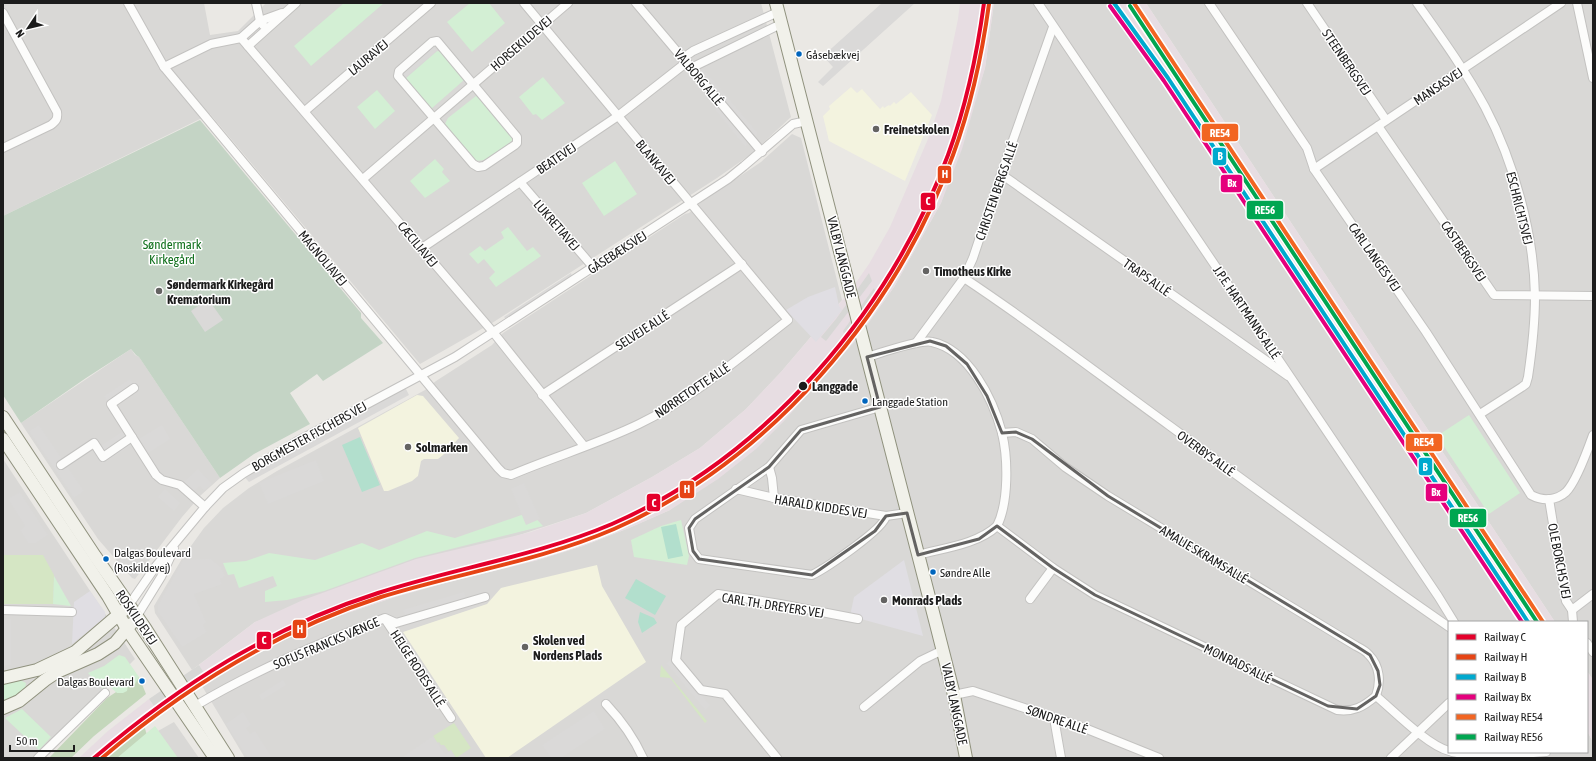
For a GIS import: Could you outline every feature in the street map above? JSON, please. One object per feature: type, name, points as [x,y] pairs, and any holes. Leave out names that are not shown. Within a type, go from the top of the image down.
[{"type":"street","name":"MAGNOLIAVEJ","points":[[128,3],[164,67],[421,376],[504,472],[511,475],[543,462]]},
{"type":"street","points":[[256,3],[260,21],[266,30]]},
{"type":"street","name":"LAURAVEJ","points":[[304,111],[431,3]]},
{"type":"street","name":"BLANKAVEJ","points":[[524,3],[788,320]]},
{"type":"street","name":"HORSEKILDEVEJ","points":[[363,179],[568,3]]},
{"type":"street","name":"VALBORG ALLÉ","points":[[636,3],[762,152]]},
{"type":"street","name":"J.P.E. HARTMANNS ALLÉ","points":[[1038,3],[1453,621]]},
{"type":"street","name":"CARL LANGES VEJ","points":[[1209,3],[1308,148],[1314,168],[1426,332],[1531,495],[1539,499],[1549,499]]},
{"type":"street","name":"STEENBERGSVEJ","points":[[1307,3],[1386,120]]},
{"type":"street","name":"ESCHRICHTSVEJ","points":[[1417,3],[1462,69],[1485,108],[1502,145],[1515,182],[1528,236],[1533,266],[1535,296],[1531,355],[1526,384],[1480,414]]},
{"type":"street","name":"MANSASVEJ","points":[[1314,168],[1561,3]]},
{"type":"street","points":[[1577,3],[1593,78]]},
{"type":"street","points":[[164,67],[211,44],[241,38],[260,21],[280,14],[295,4]]},
{"type":"street","points":[[248,46],[295,4]]},
{"type":"street","points":[[3,13],[57,112],[58,117],[51,125],[3,148]]},
{"type":"street","name":"BEATEVEJ","points":[[687,63],[693,51],[778,13]]},
{"type":"street","name":"BEATEVEJ","points":[[422,248],[618,116],[687,63],[778,13]]},
{"type":"street","name":"VALBY LANGGADE","points":[[778,13],[943,650],[954,695],[966,758]]},
{"type":"street","name":"CHRISTEN BERGS ALLÉ","points":[[916,343],[964,278],[973,258],[1053,27]]},
{"type":"street","name":"CÆCILIAVEJ","points":[[241,38],[493,332],[584,446]]},
{"type":"street","points":[[432,42],[439,42],[474,84],[516,134],[518,140],[515,145],[484,166],[475,166],[399,79],[397,74],[432,42]]},
{"type":"street","name":"GÅSEBÆKSVEJ","points":[[421,376],[455,357],[691,203],[735,173],[762,152],[793,124],[806,121]]},
{"type":"street","name":"CASTBERGSVEJ","points":[[1378,126],[1494,294],[1593,296]]},
{"type":"street","name":"TRAPS ALLÉ","points":[[1001,174],[1292,379]]},
{"type":"street","name":"LUKRETIAVEJ","points":[[520,182],[593,267]]},
{"type":"street","name":"SELVEJE ALLÉ","points":[[542,395],[742,264]]},
{"type":"street","name":"OVERBYS ALLÉ","points":[[964,278],[1008,307],[1068,350],[1247,483],[1448,626]]},
{"type":"street","name":"NØRRETOFTE ALLÉ","points":[[543,462],[639,424],[662,412],[690,394],[788,320]]},
{"type":"street","points":[[867,357],[916,343],[930,341],[946,346],[967,364],[979,380],[1002,433],[1006,477],[1000,519],[997,526],[989,534],[979,538],[918,555]]},
{"type":"street","name":"BORGMESTER FISCHERS VEJ","points":[[129,605],[156,566],[178,541],[204,507],[224,488],[258,464],[421,376]]},
{"type":"street","points":[[134,388],[111,404],[156,475],[162,480],[180,485],[204,507]]},
{"type":"street","points":[[880,407],[801,430],[769,467],[695,519],[689,528],[693,551],[699,559],[812,574],[823,569],[875,530],[885,521],[886,516]]},
{"type":"street","name":"ROSKILDEVEJ","points":[[3,417],[137,616],[228,758]]},
{"type":"street","name":"AMALIE SKRAMS ALLÉ","points":[[1002,433],[1016,432],[1032,439],[1065,467],[1108,496],[1370,655],[1378,671],[1380,686],[1376,696]]},
{"type":"street","points":[[61,465],[94,443],[102,457],[132,437]]},
{"type":"street","name":"ROSKILDEVEJ","points":[[3,438],[108,596],[127,629],[215,758]]},
{"type":"street","points":[[1549,499],[1560,497],[1567,490],[1592,439]]},
{"type":"street","points":[[769,467],[772,478],[774,498]]},
{"type":"street","name":"HARALD KIDDES VEJ","points":[[736,489],[774,498],[886,516],[907,513]]},
{"type":"street","name":"OLE BORCHS VEJ","points":[[1549,499],[1566,601],[1572,610],[1574,621]]},
{"type":"street","name":"MONRADS ALLÉ","points":[[997,526],[1053,568],[1095,595],[1328,706],[1337,710],[1347,711],[1357,709],[1365,705],[1376,696]]},
{"type":"street","name":"BORGMESTER FISCHERS VEJ","points":[[137,616],[161,577],[178,541]]},
{"type":"street","points":[[1030,599],[1053,568]]},
{"type":"street","name":"CARL TH. DREYERS VEJ","points":[[777,758],[725,694],[701,690],[676,660],[681,625],[718,594],[842,612],[858,620]]},
{"type":"street","points":[[1572,610],[1593,594]]},
{"type":"street","name":"SOFUS FRANCKS VÆNGE","points":[[195,706],[275,664],[342,634],[385,618],[396,622],[486,597]]},
{"type":"street","points":[[3,678],[37,670],[75,652],[129,605]]},
{"type":"street","points":[[3,610],[72,612]]},
{"type":"street","points":[[3,708],[19,701],[57,672],[98,654],[115,643],[137,616]]},
{"type":"street","name":"HELGE RODES ALLÉ","points":[[385,618],[451,718]]},
{"type":"street","name":"VALBY LANGGADE","points":[[864,707],[920,661],[943,650]]},
{"type":"street","name":"SØNDRE ALLÉ","points":[[954,695],[973,691],[1082,727],[1159,758]]},
{"type":"street","points":[[38,758],[106,693]]},
{"type":"street","points":[[1376,696],[1418,732],[1433,743],[1448,750]]},
{"type":"street","points":[[1391,758],[1448,703]]},
{"type":"street","points":[[606,704],[620,720],[639,748],[643,758]]},
{"type":"street","points":[[184,712],[195,706]]},
{"type":"street","points":[[1054,718],[1061,758]]},
{"type":"street","points":[[1456,753],[1480,756],[1530,753]]},
{"type":"highlighted area","points":[[930,341],[946,346],[967,364],[987,396],[1002,433],[1016,432],[1032,439],[1108,496],[1370,655],[1378,671],[1380,685],[1376,696],[1357,709],[1328,706],[1095,595],[1053,568],[997,526],[979,539],[918,555],[907,513],[886,516],[875,531],[812,575],[699,559],[693,551],[689,528],[695,519],[769,467],[801,430],[880,407],[867,357]]},
{"type":"shaded area","points":[[3,3],[204,3],[210,35],[238,31],[266,3],[761,3],[791,117],[750,155],[717,178],[492,323],[420,364],[210,114],[3,216]]},
{"type":"shaded area","points":[[882,3],[915,3],[823,86],[818,82],[833,67],[823,56]]},
{"type":"shaded area","points":[[960,3],[994,3],[985,68],[962,149],[941,203],[894,287],[857,339],[784,421],[756,449],[718,479],[670,510],[629,528],[583,546],[538,560],[395,597],[312,625],[249,657],[206,676],[199,665],[255,622],[303,600],[416,559],[531,532],[586,513],[652,477],[700,448],[746,409],[781,372],[850,291],[869,264],[890,227],[928,139],[941,101]]},
{"type":"shaded area","points":[[994,3],[1108,3],[1182,107],[1523,621],[1448,621],[1448,753],[1588,753],[1588,733],[1593,742],[1593,758],[245,758],[199,681],[312,625],[395,597],[538,560],[583,546],[670,510],[857,339],[894,287],[941,203],[985,68]]},
{"type":"shaded area","points":[[1108,3],[1146,3],[1554,621],[1523,621],[1182,107]]},
{"type":"shaded area","points":[[1146,3],[1593,3],[1593,680],[1588,672],[1588,621],[1554,621]]},
{"type":"shaded area","points":[[433,45],[437,51],[405,78],[400,72]]},
{"type":"shaded area","points":[[701,69],[704,69],[757,132],[756,138],[752,137],[701,75]]},
{"type":"shaded area","name":"Freinetskolen","points":[[851,87],[857,93],[862,89],[880,109],[883,106],[884,108],[889,105],[890,106],[894,102],[896,104],[911,92],[932,115],[905,181],[829,141],[823,116],[830,109],[829,106]]},
{"type":"shaded area","points":[[716,107],[720,107],[747,140],[746,148],[716,111]]},
{"type":"shaded area","points":[[792,134],[801,138],[842,300],[781,372],[746,409],[700,448],[652,477],[586,513],[255,622],[192,670],[155,613],[154,606],[183,557],[204,528],[223,508],[249,488],[277,471],[425,390],[436,381],[492,345],[503,333],[685,214],[689,213],[700,203],[761,162]]},
{"type":"shaded area","points":[[571,273],[572,276],[506,319],[504,317]]},
{"type":"shaded area","points":[[835,287],[839,306],[842,310],[816,342],[786,310],[808,297]]},
{"type":"shaded area","points":[[208,299],[223,320],[205,332],[191,311]]},
{"type":"shaded area","points":[[131,349],[135,355],[139,357],[220,478],[201,495],[182,517],[135,579],[132,578],[98,539],[21,423]]},
{"type":"shaded area","points":[[130,379],[138,391],[112,408],[104,396]]},
{"type":"shaded area","points":[[403,383],[409,395],[249,482],[241,473]]},
{"type":"shaded area","name":"Solmarken","points":[[417,395],[423,396],[459,438],[438,459],[424,459],[421,461],[418,476],[412,481],[388,491],[384,491],[358,428]]},
{"type":"shaded area","points":[[39,425],[84,491],[74,498],[29,431]]},
{"type":"shaded area","points":[[162,425],[170,439],[148,453],[139,439]]},
{"type":"shaded area","points":[[122,432],[131,445],[110,459],[101,446]]},
{"type":"shaded area","points":[[3,459],[135,659],[37,758],[3,758]]},
{"type":"shaded area","points":[[316,460],[324,481],[268,504],[259,483]]},
{"type":"shaded area","points":[[198,469],[212,484],[204,490],[199,486],[193,492],[184,482]]},
{"type":"shaded area","points":[[524,483],[540,519],[526,525],[511,489]]},
{"type":"shaded area","points":[[165,489],[180,503],[174,511],[158,497]]},
{"type":"shaded area","points":[[20,492],[48,535],[36,543],[28,543],[20,530],[25,526],[8,499]]},
{"type":"shaded area","points":[[211,559],[221,567],[225,576],[220,579],[222,584],[194,594],[206,622],[203,625],[207,632],[182,647],[158,612],[158,605],[183,560]]},
{"type":"shaded area","name":"Monrads Plads","points":[[904,560],[923,636],[850,616],[854,597]]},
{"type":"shaded area","name":"Skolen ved Nordens Plads","points":[[597,565],[602,586],[646,662],[507,758],[486,758],[403,632],[487,604],[501,588]]},
{"type":"shaded area","points":[[90,591],[105,612],[105,618],[72,644],[74,602]]},
{"type":"shaded area","points":[[464,592],[466,598],[405,615],[403,610]]},
{"type":"shaded area","points":[[3,619],[11,619],[11,665],[3,666]]},
{"type":"shaded area","points":[[672,659],[710,705],[705,710],[666,663]]},
{"type":"shaded area","points":[[1588,672],[1593,680],[1593,742],[1588,733]]},
{"type":"shaded area","points":[[139,677],[146,694],[94,736],[71,758],[49,758],[107,698]]},
{"type":"shaded area","points":[[283,680],[286,685],[262,700],[259,695]]},
{"type":"shaded area","points":[[149,699],[157,710],[99,758],[79,758],[108,731]]},
{"type":"shaded area","points":[[594,711],[605,729],[561,758],[551,758],[542,745]]},
{"type":"shaded area","points":[[243,712],[251,725],[246,728],[250,734],[255,731],[272,758],[248,758],[226,724]]},
{"type":"shaded area","points":[[174,722],[199,758],[122,758],[149,736]]},
{"type":"shaded area","points":[[144,725],[148,739],[125,758],[106,758]]},
{"type":"shaded area","points":[[433,736],[445,754],[451,750],[456,758],[401,758]]},
{"type":"green space","points":[[344,3],[384,3],[311,66],[294,46]]},
{"type":"green space","points":[[470,3],[489,3],[505,23],[472,52],[447,22]]},
{"type":"green space","points":[[437,51],[442,52],[464,80],[431,109],[405,79]]},
{"type":"green space","points":[[543,77],[565,103],[542,120],[536,114],[533,115],[519,97]]},
{"type":"green space","points":[[377,90],[395,111],[375,129],[357,107]]},
{"type":"green space","points":[[476,96],[481,99],[513,139],[496,154],[479,161],[475,160],[445,124],[448,118]]},
{"type":"green space","name":"Søndermark Kirkegård","points":[[200,120],[361,313],[361,318],[383,343],[323,381],[317,374],[290,393],[310,424],[254,454],[220,478],[139,357],[131,349],[21,423],[3,395],[3,216]]},
{"type":"green space","points":[[435,159],[444,169],[442,172],[450,181],[425,198],[410,181]]},
{"type":"green space","points":[[615,161],[637,194],[604,216],[582,183]]},
{"type":"green space","points":[[508,227],[527,251],[533,247],[541,256],[496,287],[489,278],[495,272],[484,259],[478,264],[469,254],[480,246],[485,251],[504,238],[501,232]]},
{"type":"green space","points":[[1469,415],[1520,493],[1489,514],[1437,436]]},
{"type":"green space","points":[[360,437],[380,485],[362,492],[342,445]]},
{"type":"green space","points":[[530,512],[543,526],[415,558],[324,591],[287,600],[265,602],[265,591],[277,586],[273,576],[239,588],[234,574],[228,575],[223,563],[246,561],[269,553],[315,560],[362,543],[379,550],[427,531],[455,538]]},
{"type":"green space","points":[[681,520],[689,556],[687,565],[634,557],[631,540],[661,526]]},
{"type":"green space","points":[[676,524],[683,556],[668,559],[661,527]]},
{"type":"green space","points":[[3,555],[43,555],[54,575],[53,604],[3,604]]},
{"type":"green space","points":[[54,576],[71,606],[53,604]]},
{"type":"green space","points":[[636,579],[666,596],[655,615],[625,598]]},
{"type":"green space","points":[[640,612],[654,618],[657,623],[642,633],[638,622]]},
{"type":"green space","points":[[119,655],[125,657],[139,677],[135,684],[128,685],[127,691],[123,693],[117,693],[107,684],[103,689],[88,673],[104,666]]},
{"type":"green space","points":[[661,665],[707,721],[705,723],[670,678],[660,677]]},
{"type":"green space","points":[[20,680],[26,683],[25,688],[10,700],[3,703],[3,684]]},
{"type":"green space","points":[[22,709],[51,737],[39,750],[5,718]]},
{"type":"green space","points":[[454,723],[471,748],[456,758],[451,750],[449,752],[444,745],[441,745],[439,742],[437,743],[433,736]]},
{"type":"green space","points":[[155,726],[178,758],[117,758]]},
{"type":"pier","points":[[869,273],[872,281],[826,341],[821,337]]},
{"type":"pier","points":[[874,288],[878,299],[838,351],[833,347],[844,334],[843,331]]},
{"type":"pier","points":[[199,665],[206,676],[157,710],[149,699]]},
{"type":"rail line","name":"C","points":[[94,758],[127,731],[193,683],[263,641],[338,607],[378,593],[436,576],[555,545],[612,524],[668,495],[721,460],[771,419],[816,373],[857,323],[893,269],[923,213],[948,155],[960,118],[978,42],[984,3]]},
{"type":"rail line","name":"B","points":[[1114,3],[1168,78],[1527,621]]},
{"type":"rail line","name":"RE54","points":[[1134,3],[1542,621]]},
{"type":"rail line","name":"H","points":[[102,758],[134,732],[199,685],[268,644],[342,611],[381,597],[410,588],[557,550],[614,529],[671,500],[725,464],[775,422],[820,376],[861,325],[898,271],[928,214],[953,155],[965,118],[979,61],[989,4]]},
{"type":"rail line","name":"Bx","points":[[1110,6],[1164,81],[1521,621]]},
{"type":"rail line","name":"RE56","points":[[1130,6],[1536,621]]},
{"type":"place","name":"Gåsebækvej","points":[[799,54]]},
{"type":"place","name":"Freinetskolen","points":[[876,129]]},
{"type":"place","name":"Timotheus Kirke","points":[[926,271]]},
{"type":"place","name":"Søndermark Kirkegård Krematorium","points":[[159,291]]},
{"type":"place","name":"Langgade","points":[[803,386]]},
{"type":"place","name":"Langgade Station","points":[[865,401]]},
{"type":"place","name":"Solmarken","points":[[408,447]]},
{"type":"place","name":"Dalgas Boulevard (Roskildevej)","points":[[106,559]]},
{"type":"place","name":"Søndre Alle","points":[[933,572]]},
{"type":"place","name":"Monrads Plads","points":[[884,600]]},
{"type":"place","name":"Skolen ved Nordens Plads","points":[[525,647]]},
{"type":"place","name":"Dalgas Boulevard","points":[[142,681]]}]
